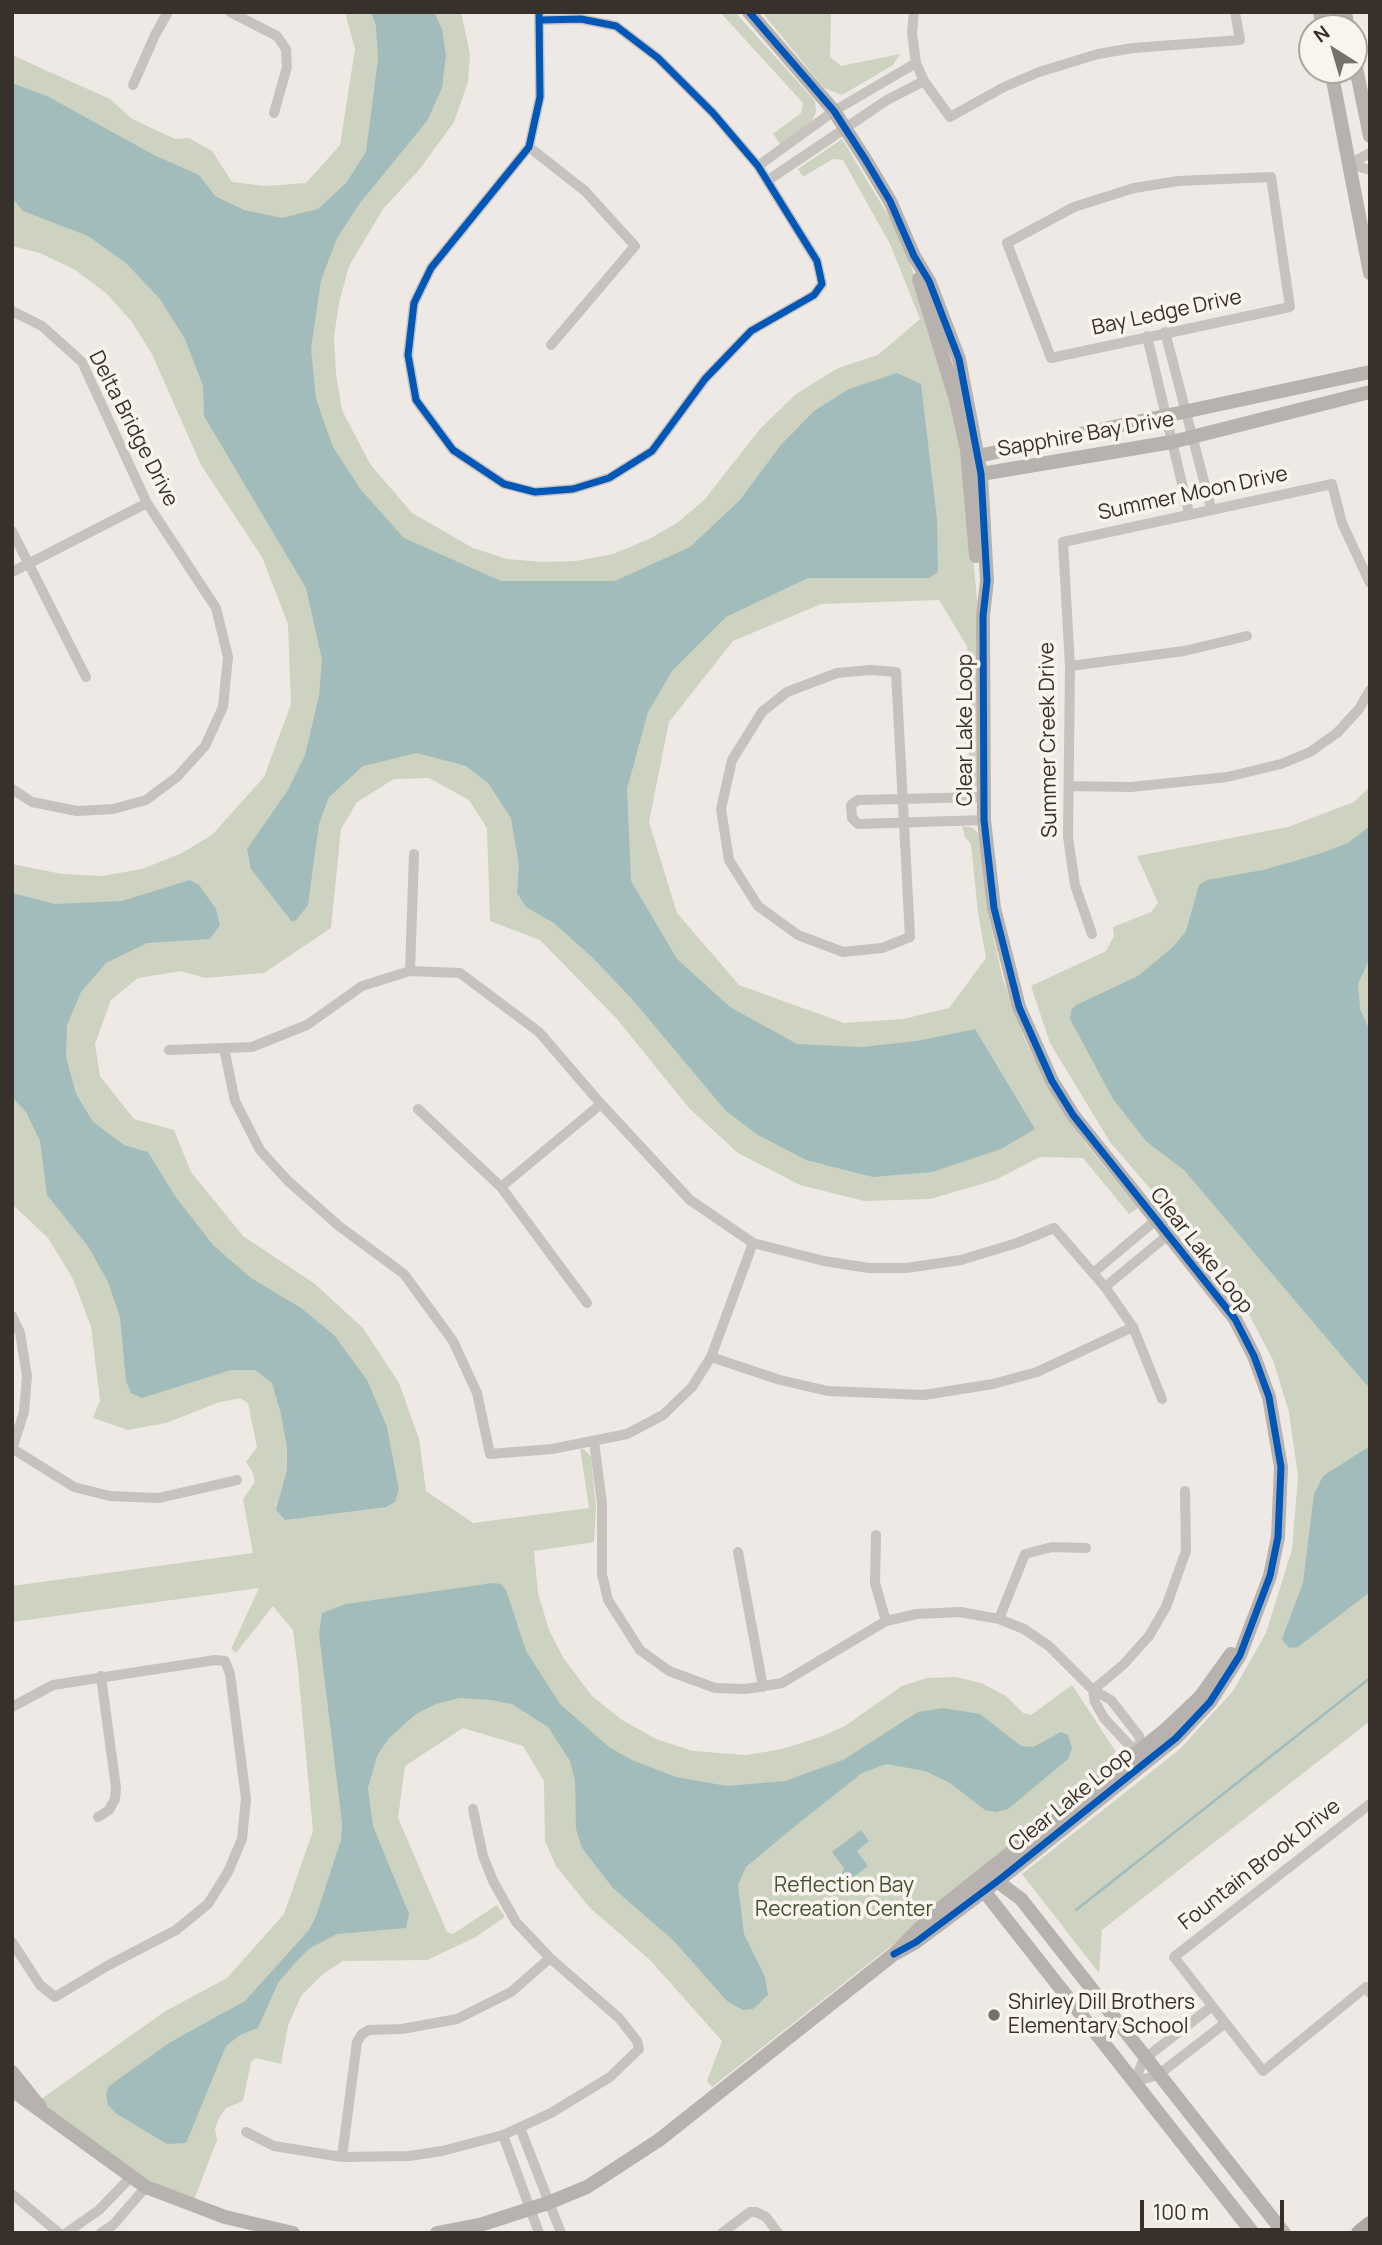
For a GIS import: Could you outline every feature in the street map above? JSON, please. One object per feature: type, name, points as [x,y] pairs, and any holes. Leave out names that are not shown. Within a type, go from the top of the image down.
[{"type":"main road","points":[[1359,2233],[1370,2224]]},
{"type":"street","points":[[133,85],[168,12]]},
{"type":"street","points":[[230,12],[277,36],[286,49],[287,67],[274,113]]},
{"type":"street","name":"Clear Lake Loop","points":[[749,12],[834,111],[890,201],[914,256],[929,281],[959,359],[976,466],[987,581],[983,616],[984,820],[994,908],[1019,1007],[1033,1041],[1073,1115],[1235,1319],[1254,1356],[1269,1397],[1281,1467],[1280,1505],[1270,1576],[1240,1655],[1210,1702],[1176,1738],[1146,1754],[992,1876],[916,1929],[894,1954]]},
{"type":"street","points":[[914,12],[912,33],[916,63],[924,80],[950,117],[1004,87],[1039,72],[1098,54],[1133,48],[1240,40],[1235,12]]},
{"type":"street","points":[[540,16],[581,19],[616,26],[658,58],[704,103],[758,166],[817,261],[822,284],[814,295],[751,331],[705,379],[652,451],[609,478],[573,489],[535,492],[504,484],[453,450],[416,400],[408,355],[414,303],[431,268],[529,147],[540,97],[540,16]]},
{"type":"street","points":[[758,166],[834,111],[916,63]]},
{"type":"street","points":[[767,181],[887,100],[924,80]]},
{"type":"street","points":[[1334,84],[1370,272]]},
{"type":"street","points":[[1359,84],[1370,136]]},
{"type":"street","points":[[795,139],[806,155]]},
{"type":"street","points":[[529,147],[585,191],[635,246],[551,345]]},
{"type":"street","points":[[1350,163],[1370,153]]},
{"type":"street","points":[[1350,163],[1370,170]]},
{"type":"street","name":"Bay Ledge Drive","points":[[1271,177],[1290,307],[1165,332],[1051,358],[1007,243],[1074,207],[1134,188],[1178,181],[1271,177]]},
{"type":"street","name":"Delta Bridge Drive","points":[[12,311],[52,334],[82,362],[147,503],[216,608],[228,657],[223,707],[205,746],[177,777],[146,800],[113,809],[77,811],[33,802],[12,789]]},
{"type":"street","points":[[1165,332],[1211,508]]},
{"type":"street","points":[[1147,336],[1189,513]]},
{"type":"street","name":"Sapphire Bay Drive","points":[[976,466],[1166,418],[1370,372]]},
{"type":"street","name":"Sapphire Bay Drive","points":[[976,466],[1172,442],[1370,392]]},
{"type":"street","name":"Summer Moon Drive","points":[[1063,542],[1332,484],[1342,523],[1370,583]]},
{"type":"street","points":[[12,572],[147,503]]},
{"type":"street","points":[[12,531],[86,677]]},
{"type":"street","name":"Summer Creek Drive","points":[[1063,542],[1070,666],[1069,837],[1076,885],[1092,934]]},
{"type":"street","points":[[1070,666],[1184,651],[1247,636]]},
{"type":"street","points":[[896,672],[903,801],[910,937],[882,948],[843,952],[798,935],[758,906],[729,860],[720,809],[732,760],[762,712],[787,692],[836,673],[896,672]]},
{"type":"street","points":[[1070,786],[1159,784],[1227,777],[1281,764],[1310,752],[1336,733],[1359,709],[1370,690]]},
{"type":"street","points":[[982,797],[858,800],[851,805],[852,818],[858,824],[984,820]]},
{"type":"street","points":[[410,971],[414,854]]},
{"type":"street","points":[[169,1050],[251,1047],[307,1025],[362,986],[410,971],[460,973],[539,1032],[690,1200],[753,1243],[824,1261],[869,1268],[906,1268],[961,1260],[1017,1243],[1054,1228],[1105,1287],[1133,1327],[1162,1399]]},
{"type":"street","points":[[224,1048],[235,1101],[260,1150],[288,1181],[339,1226],[404,1274],[453,1341],[477,1393],[491,1454],[552,1449],[627,1434],[663,1415],[692,1387],[711,1357],[753,1243]]},
{"type":"street","points":[[501,1187],[601,1104]]},
{"type":"street","points":[[418,1109],[501,1187],[587,1303]]},
{"type":"street","points":[[1093,1273],[1156,1220]]},
{"type":"street","points":[[1105,1287],[1168,1235]]},
{"type":"street","points":[[12,1316],[20,1333],[27,1376],[24,1412],[12,1449],[74,1487],[110,1496],[158,1498],[237,1480]]},
{"type":"street","points":[[711,1357],[780,1380],[828,1391],[924,1395],[993,1384],[1037,1372],[1133,1327]]},
{"type":"street","points":[[594,1441],[602,1504],[603,1574],[608,1600],[626,1633],[653,1661],[692,1681],[715,1688],[763,1687],[782,1683],[804,1672],[886,1621],[917,1614],[960,1612],[999,1619],[1024,1629],[1049,1646],[1093,1690],[1111,1700],[1139,1735],[1146,1754]]},
{"type":"street","points":[[1093,1690],[1124,1665],[1149,1636],[1166,1607],[1186,1551],[1185,1492]]},
{"type":"street","points":[[876,1535],[875,1583],[886,1621]]},
{"type":"street","points":[[999,1619],[1025,1555],[1052,1547],[1086,1548]]},
{"type":"street","points":[[738,1552],[763,1687]]},
{"type":"street","points":[[12,1707],[53,1685],[215,1660],[225,1661],[230,1674],[246,1800],[242,1839],[228,1872],[208,1903],[176,1930],[55,1997],[40,1985],[12,1943]]},
{"type":"street","points":[[98,1817],[109,1810],[115,1799],[116,1788],[101,1676]]},
{"type":"street","points":[[1093,1690],[1095,1702],[1104,1718],[1129,1745],[1146,1754]]},
{"type":"street","name":"Fountain Brook Drive","points":[[1212,2007],[1174,1957],[1370,1804]]},
{"type":"street","points":[[246,2132],[274,2146],[342,2157],[409,2156],[455,2149],[520,2128],[583,2095],[610,2077],[639,2049],[637,2041],[619,2018],[550,1958],[516,1922],[493,1881],[477,1833],[473,1808]]},
{"type":"street","points":[[992,1876],[1021,1899],[1283,2233]]},
{"type":"street","name":"Clear Lake Loop","points":[[437,2233],[530,2211],[587,2187],[659,2140],[894,1954],[916,1942],[985,1891],[992,1876]]},
{"type":"street","points":[[985,1891],[1253,2233]]},
{"type":"street","points":[[342,2157],[357,2042],[362,2034],[369,2029],[402,2029],[457,2019],[511,1992],[550,1958]]},
{"type":"street","points":[[1134,2082],[1144,2059],[1212,2007],[1263,2071],[1368,1990]]},
{"type":"street","points":[[1134,2082],[1158,2075],[1224,2024]]},
{"type":"street","points":[[12,2072],[45,2114]]},
{"type":"street","points":[[12,2090],[146,2187],[225,2217],[293,2233]]},
{"type":"street","points":[[520,2128],[561,2233]]},
{"type":"street","points":[[503,2135],[539,2233]]},
{"type":"street","points":[[66,2233],[99,2210],[131,2177]]},
{"type":"street","points":[[101,2233],[113,2225],[146,2187]]},
{"type":"street","points":[[1231,2205],[1250,2190]]},
{"type":"street","points":[[12,2194],[59,2233]]},
{"type":"street","points":[[722,2233],[750,2212],[766,2217],[778,2233]]},
{"type":"green space","name":"Reflection Bay Recreation Center","points":[[345,12],[461,12],[470,54],[468,82],[454,122],[419,170],[383,209],[349,266],[339,303],[334,337],[342,410],[370,464],[412,513],[473,548],[507,559],[576,561],[613,554],[649,539],[677,523],[705,499],[760,429],[796,394],[838,368],[878,355],[920,319],[890,244],[843,160],[833,159],[803,177],[798,169],[842,139],[903,240],[941,361],[963,454],[977,599],[981,777],[977,786],[965,791],[963,780],[969,774],[967,646],[939,600],[821,604],[733,641],[669,722],[649,822],[677,913],[739,985],[844,1023],[903,1019],[949,1008],[986,958],[971,844],[965,837],[962,826],[973,828],[982,837],[987,909],[1003,980],[1025,1040],[1052,1093],[1086,1144],[1138,1208],[1129,1214],[1083,1158],[1040,1157],[995,1180],[930,1199],[864,1201],[800,1185],[738,1153],[689,1108],[617,1019],[540,940],[490,921],[487,828],[469,800],[429,778],[394,779],[357,802],[341,829],[331,928],[264,973],[205,978],[181,971],[138,978],[111,1000],[95,1044],[100,1076],[134,1119],[174,1130],[191,1172],[243,1236],[315,1284],[363,1328],[399,1383],[419,1439],[426,1491],[473,1523],[589,1508],[580,1448],[591,1457],[596,1509],[594,1542],[534,1551],[538,1593],[549,1630],[564,1659],[592,1696],[622,1720],[656,1739],[693,1751],[747,1755],[782,1749],[845,1726],[902,1686],[927,1678],[956,1677],[981,1683],[1006,1696],[1023,1713],[1031,1715],[1072,1685],[1116,1752],[1114,1762],[891,1946],[712,2087],[707,2081],[722,2041],[650,1960],[589,1907],[556,1866],[545,1841],[544,1781],[523,1746],[463,1728],[405,1766],[398,1818],[447,1932],[453,1934],[497,1905],[505,1917],[474,1938],[427,1960],[343,1961],[323,1974],[301,1996],[288,2026],[281,2064],[256,2058],[251,2062],[243,2101],[226,2108],[219,2118],[215,2129],[217,2140],[194,2200],[150,2181],[108,2155],[72,2129],[40,2100],[164,2012],[227,1978],[284,1914],[313,1831],[293,1630],[273,1606],[236,1653],[231,1649],[259,1588],[12,1622],[12,1586],[253,1553],[243,1499],[255,1482],[246,1462],[257,1447],[248,1403],[240,1398],[217,1403],[166,1423],[128,1430],[93,1418],[100,1400],[91,1327],[73,1279],[48,1238],[12,1204],[12,864],[62,874],[102,876],[142,869],[180,854],[212,835],[264,777],[291,704],[288,624],[262,557],[201,465],[152,354],[132,322],[106,293],[75,270],[40,253],[12,246],[12,55],[110,99],[132,119],[175,139],[189,138],[212,151],[232,182],[265,186],[306,183],[340,145],[355,49]]},
{"type":"green space","points":[[720,12],[735,12],[815,101],[816,112],[812,121],[780,144],[773,134],[801,113],[803,103]]},
{"type":"green space","points":[[762,12],[831,12],[830,57],[841,66],[900,54],[893,65],[842,95],[824,88]]},
{"type":"green space","points":[[1370,787],[1370,1721],[1102,1930],[1099,1973],[1022,1874],[1180,1749],[1233,1691],[1266,1633],[1292,1549],[1298,1477],[1289,1412],[1273,1360],[1245,1307],[1214,1263],[1110,1142],[1050,1043],[1031,986],[1106,951],[1114,936],[1113,927],[1151,912],[1158,903],[1137,856],[1288,827],[1354,802]]},
{"type":"water","points":[[371,12],[434,12],[442,29],[446,55],[442,88],[427,121],[360,203],[337,238],[321,280],[311,349],[316,399],[333,447],[361,490],[404,538],[501,581],[615,581],[690,547],[740,500],[780,446],[814,411],[849,389],[897,373],[921,384],[937,520],[938,572],[929,578],[808,578],[726,617],[672,671],[648,712],[627,789],[631,881],[677,959],[730,1007],[797,1044],[862,1047],[917,1041],[975,1029],[1035,1129],[1001,1149],[932,1172],[873,1177],[806,1160],[758,1135],[726,1111],[632,999],[593,958],[554,923],[526,907],[517,893],[519,865],[511,818],[488,783],[466,766],[417,753],[363,766],[329,797],[319,824],[308,905],[292,922],[251,869],[247,849],[288,790],[305,755],[319,696],[322,660],[306,588],[204,416],[203,386],[185,339],[160,299],[126,263],[88,236],[23,211],[13,199],[12,83],[47,96],[154,155],[199,175],[215,196],[244,210],[282,218],[318,209],[346,183],[366,152],[378,59],[376,26]]},
{"type":"water","points":[[1370,826],[1370,958],[1358,984],[1360,1009],[1370,1031],[1370,1389],[1184,1170],[1147,1142],[1113,1099],[1070,1019],[1071,1010],[1076,1005],[1138,976],[1173,947],[1186,931],[1199,885],[1207,880],[1263,870],[1322,853],[1348,843]]},
{"type":"water","points":[[190,880],[199,885],[216,909],[220,925],[210,939],[147,943],[106,963],[81,992],[67,1025],[66,1057],[76,1094],[93,1122],[124,1145],[148,1152],[175,1196],[213,1245],[251,1278],[301,1308],[334,1335],[367,1380],[387,1427],[399,1490],[395,1502],[386,1507],[285,1520],[276,1510],[287,1470],[287,1448],[281,1414],[272,1383],[255,1370],[231,1370],[142,1398],[131,1393],[126,1381],[120,1317],[108,1282],[88,1246],[47,1195],[40,1141],[26,1112],[12,1097],[12,893],[55,904],[122,901]]},
{"type":"water","points":[[1370,1446],[1370,1592],[1298,1647],[1289,1648],[1282,1639],[1303,1583],[1314,1494],[1323,1476]]},
{"type":"water","points":[[501,1584],[506,1590],[526,1651],[560,1704],[609,1747],[632,1760],[676,1777],[727,1786],[785,1781],[843,1760],[918,1712],[943,1708],[980,1714],[1021,1746],[1033,1747],[1061,1732],[1068,1735],[1072,1748],[1068,1759],[1008,1809],[996,1812],[985,1810],[950,1783],[925,1771],[886,1764],[862,1773],[794,1827],[746,1867],[738,1885],[744,1934],[765,1977],[768,1995],[753,2009],[743,2010],[727,2001],[674,1941],[613,1888],[582,1848],[576,1829],[575,1781],[570,1761],[548,1727],[512,1704],[460,1698],[436,1704],[416,1714],[389,1738],[377,1756],[368,1788],[373,1826],[409,1914],[406,1928],[337,1934],[310,1948],[278,1983],[258,2028],[240,2035],[226,2046],[186,2143],[167,2144],[117,2114],[108,2105],[106,2094],[109,2086],[169,2043],[245,2001],[309,1930],[316,1916],[341,1840],[342,1823],[319,1634],[322,1613],[346,1604]]},
{"type":"water","points":[[861,1830],[869,1841],[857,1851],[868,1866],[848,1881],[842,1874],[844,1868],[832,1852]]},
{"type":"waterway","points":[[1076,1910],[1370,1678]]},
{"type":"cycle path","points":[[539,12],[540,97],[529,147],[431,268],[414,303],[408,355],[416,400],[453,450],[504,484],[535,492],[573,489],[609,478],[652,451],[705,379],[751,331],[814,295],[822,284],[817,261],[758,166],[713,113],[658,58],[616,26],[581,19],[541,20]]},
{"type":"cycle path","points":[[749,12],[834,111],[865,159],[890,201],[914,256],[929,281],[959,359],[981,474],[987,581],[983,616],[984,820],[994,908],[1019,1007],[1052,1081],[1073,1115],[1235,1319],[1254,1356],[1269,1397],[1281,1467],[1278,1537],[1270,1576],[1240,1655],[1210,1702],[1176,1738],[999,1880],[916,1942],[894,1954]]},
{"type":"place","name":"Shirley Dill Brothers Elementary School","points":[[994,2015]]}]
